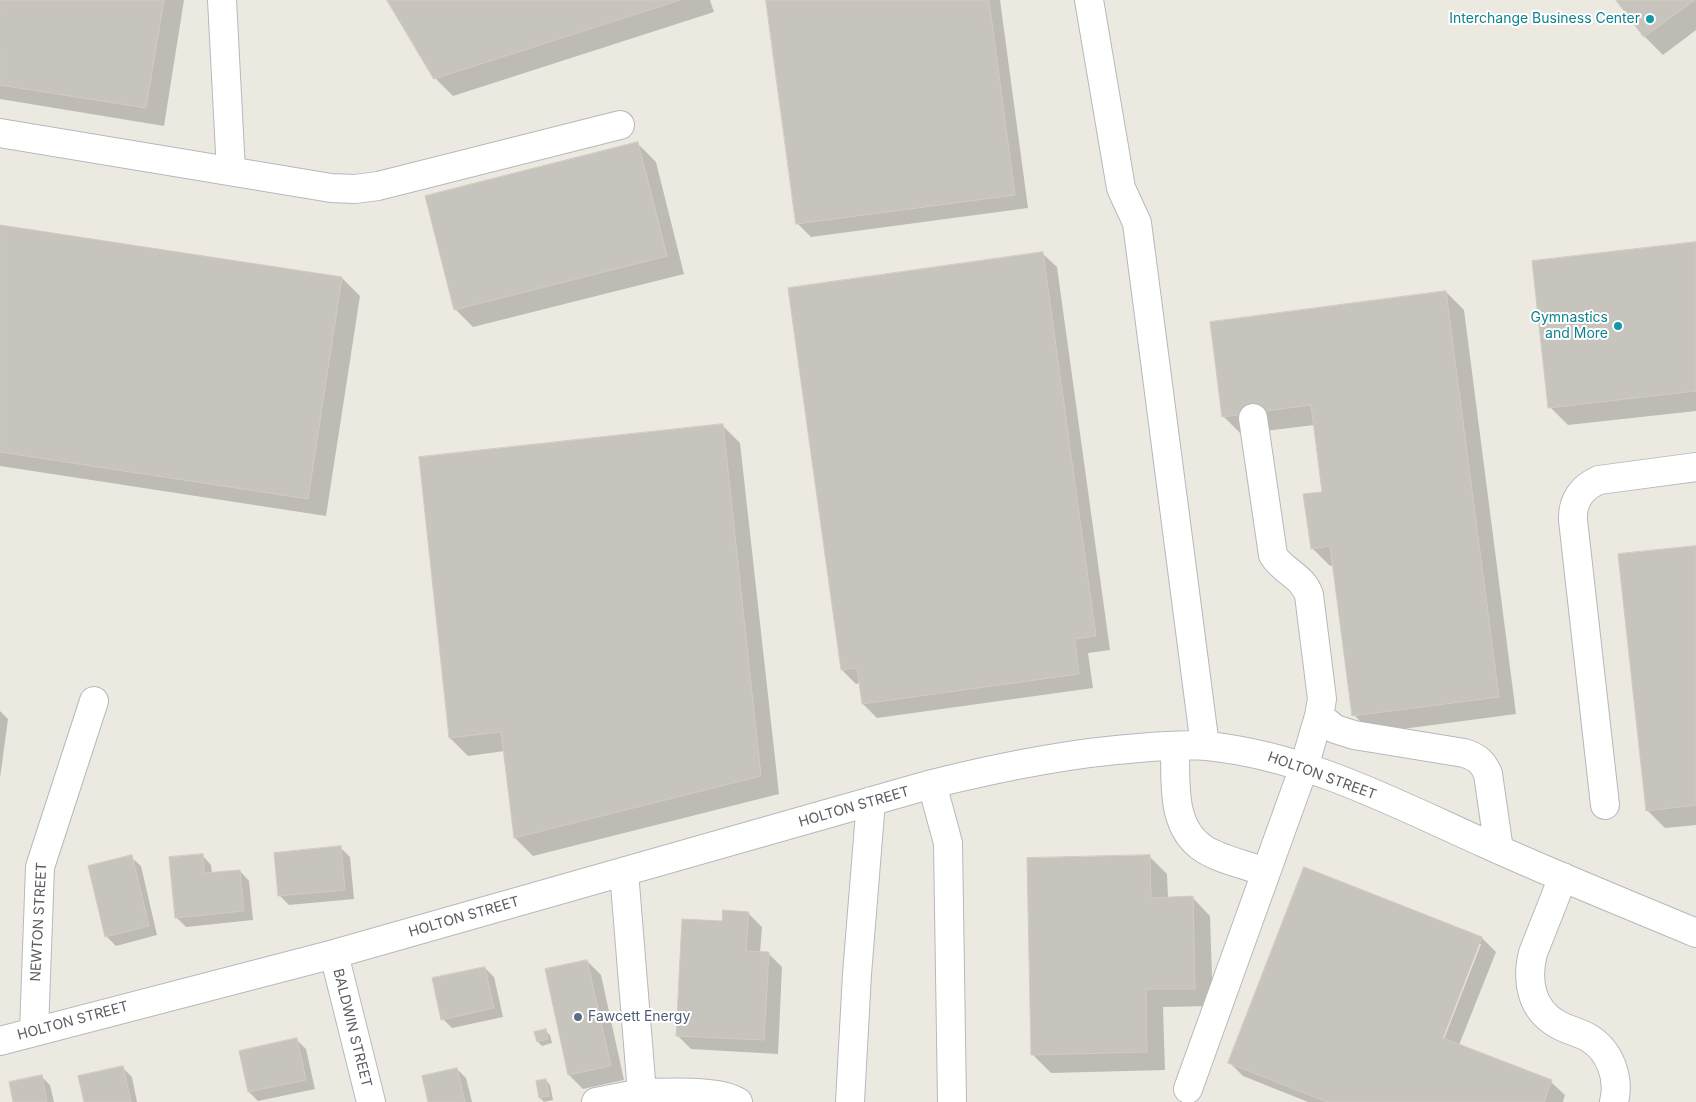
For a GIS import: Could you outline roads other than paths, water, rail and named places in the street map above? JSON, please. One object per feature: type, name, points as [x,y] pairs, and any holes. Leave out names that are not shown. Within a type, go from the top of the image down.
[{"type":"street","points":[[222,0],[231,171]]},
{"type":"street","points":[[1089,0],[1121,188],[1138,223],[1205,746]]},
{"type":"street","points":[[0,133],[331,188],[366,188],[620,125]]},
{"type":"street","points":[[1188,1089],[1304,767],[1319,716],[1322,698],[1309,595],[1304,584],[1279,564],[1273,555],[1253,418]]},
{"type":"street","points":[[1606,805],[1573,520],[1574,505],[1586,487],[1600,480],[1696,467]]},
{"type":"street","name":"NEWTON STREET","points":[[34,1032],[40,867],[94,701]]},
{"type":"street","points":[[1319,716],[1335,729],[1354,735],[1464,752],[1476,757],[1484,765],[1488,774],[1499,850]]},
{"type":"street","points":[[1175,746],[1178,814],[1188,834],[1205,849],[1266,872]]},
{"type":"street","name":"HOLTON STREET","points":[[0,1041],[334,954],[932,784],[992,769],[1115,749],[1205,746],[1264,755],[1304,767],[1351,784],[1499,850],[1696,933]]},
{"type":"street","points":[[932,784],[948,842],[952,1102]]},
{"type":"street","points":[[850,1102],[857,974],[871,801]]},
{"type":"street","points":[[624,872],[642,1092]]},
{"type":"street","points":[[1563,877],[1533,953],[1530,964],[1530,987],[1534,998],[1547,1017],[1566,1029],[1589,1038],[1605,1054],[1614,1075],[1616,1086],[1614,1102]]},
{"type":"street","name":"BALDWIN STREET","points":[[334,954],[371,1102]]},
{"type":"street","points":[[596,1102],[642,1092],[718,1095],[738,1102]]},
{"type":"place","name":"Interchange Business Center","points":[[1650,19]]},
{"type":"place","name":"Gymnastics and More","points":[[1618,326]]},
{"type":"place","name":"Fawcett Energy","points":[[578,1017]]}]
